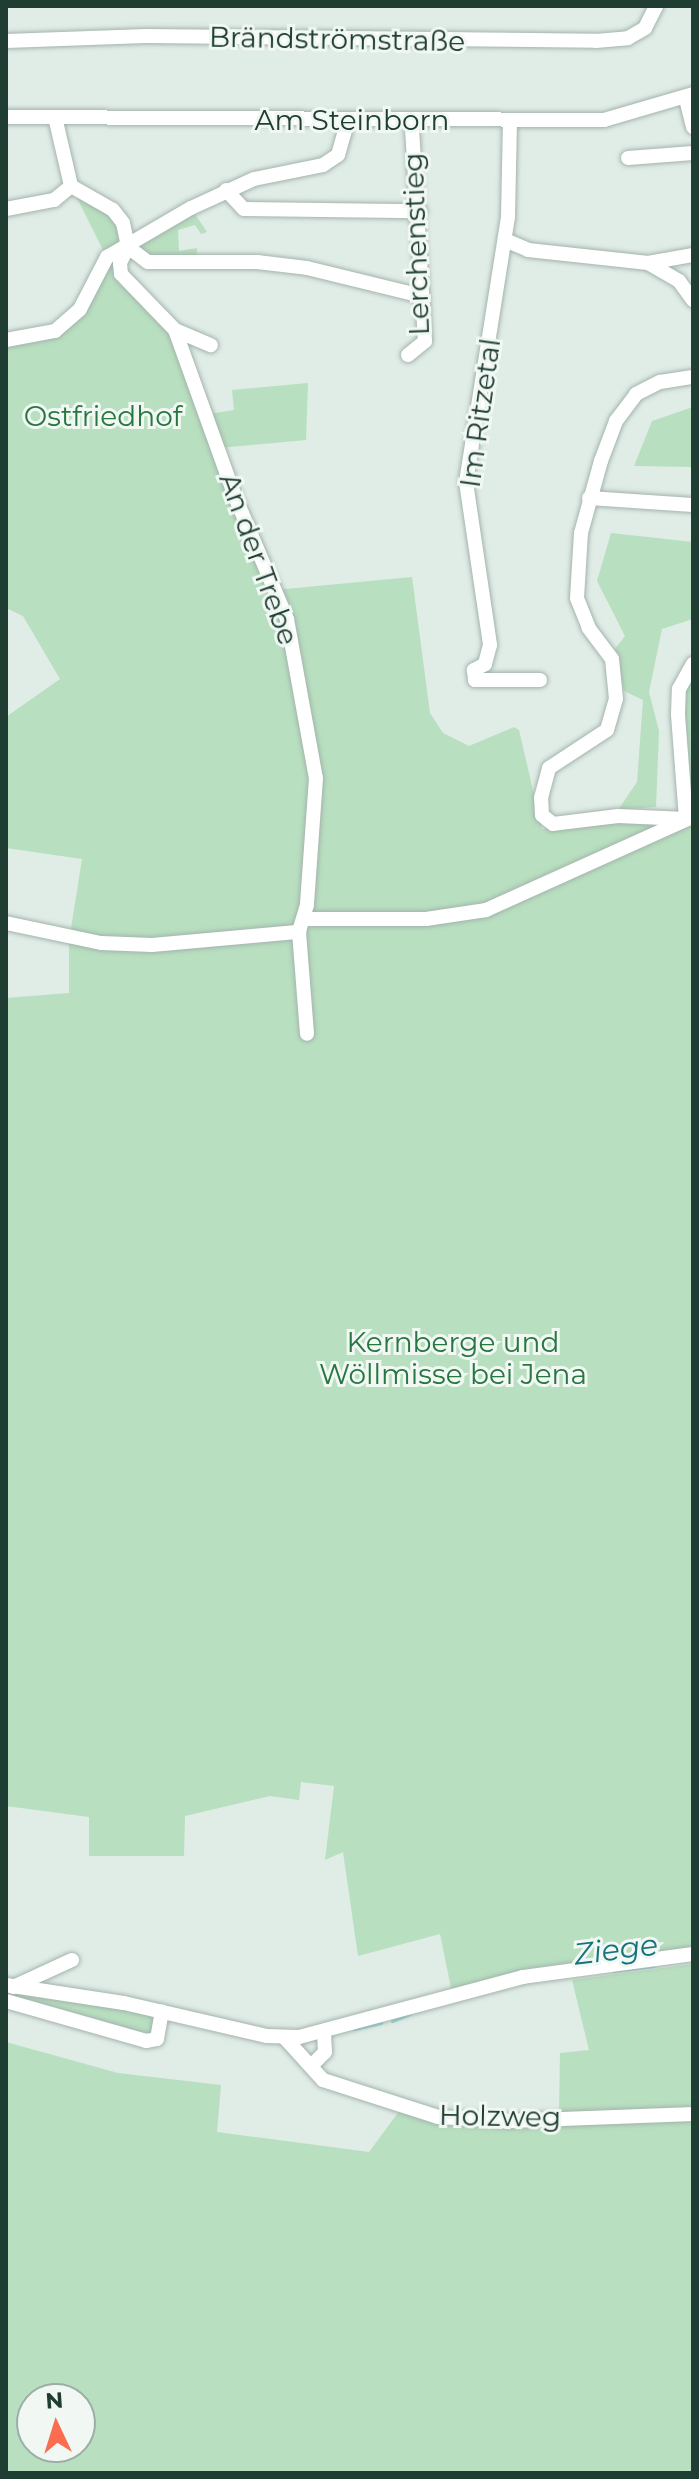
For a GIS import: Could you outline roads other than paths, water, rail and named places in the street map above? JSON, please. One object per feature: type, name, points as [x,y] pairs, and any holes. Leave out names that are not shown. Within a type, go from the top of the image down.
[{"type":"street","name":"Brändströmstraße","points":[[6,41],[146,36],[596,41],[628,38],[645,28],[656,8]]},
{"type":"street","name":"Am Steinborn","points":[[6,117],[604,120],[689,100]]},
{"type":"street","points":[[689,100],[693,127]]},
{"type":"street","points":[[6,209],[54,200],[71,186],[55,117]]},
{"type":"street","points":[[6,340],[55,331],[80,309],[107,257],[226,190],[323,165],[338,155],[348,120]]},
{"type":"street","name":"Im Ritzetal","points":[[510,121],[505,240],[466,482],[490,645],[485,664],[474,670],[475,680],[540,680]]},
{"type":"street","name":"Lerchenstieg","points":[[408,355],[425,341],[420,211],[412,128]]},
{"type":"street","points":[[628,158],[693,153]]},
{"type":"street","name":"An der Trebe","points":[[71,186],[113,210],[123,223],[128,247],[120,263],[121,274],[175,330],[211,345]]},
{"type":"street","points":[[226,190],[244,209],[420,211]]},
{"type":"street","points":[[505,240],[528,250],[648,263],[693,255]]},
{"type":"street","points":[[128,247],[148,262],[307,268],[422,296]]},
{"type":"street","points":[[648,263],[679,281],[693,300]]},
{"type":"street","name":"An der Trebe","points":[[175,330],[236,499],[287,619],[316,778],[302,925],[307,1034]]},
{"type":"street","points":[[690,818],[618,816],[553,824],[542,815],[542,785],[549,768],[607,730],[616,699],[612,659],[589,628],[577,598],[581,533],[589,498],[627,403],[660,382],[693,377]]},
{"type":"street","points":[[589,498],[693,505]]},
{"type":"street","points":[[690,818],[678,714],[679,689],[693,664]]},
{"type":"street","points":[[6,923],[101,943],[152,945],[302,925],[426,919],[486,910],[690,818]]},
{"type":"street","points":[[9,1986],[162,2011],[284,2037],[324,2034],[523,1977],[693,1954]]},
{"type":"street","points":[[9,1986],[72,1960]]},
{"type":"street","points":[[6,2001],[146,2041],[157,2039],[162,2011]]},
{"type":"street","points":[[311,2066],[325,2052],[324,2034]]},
{"type":"street","name":"Holzweg","points":[[284,2037],[330,2082],[450,2119],[693,2114]]},
{"type":"waterway","name":"Ziege","points":[[614,1971],[654,1966]]},
{"type":"waterway","name":"Ziege","points":[[392,2021],[410,2014]]},
{"type":"waterway","name":"Ziege","points":[[354,2029],[381,2023]]},
{"type":"park label","name":"Ostfriedhof","points":[[103,416]]},
{"type":"park label","name":"Kernberge und Wöllmisse bei Jena","points":[[453,1358]]}]
